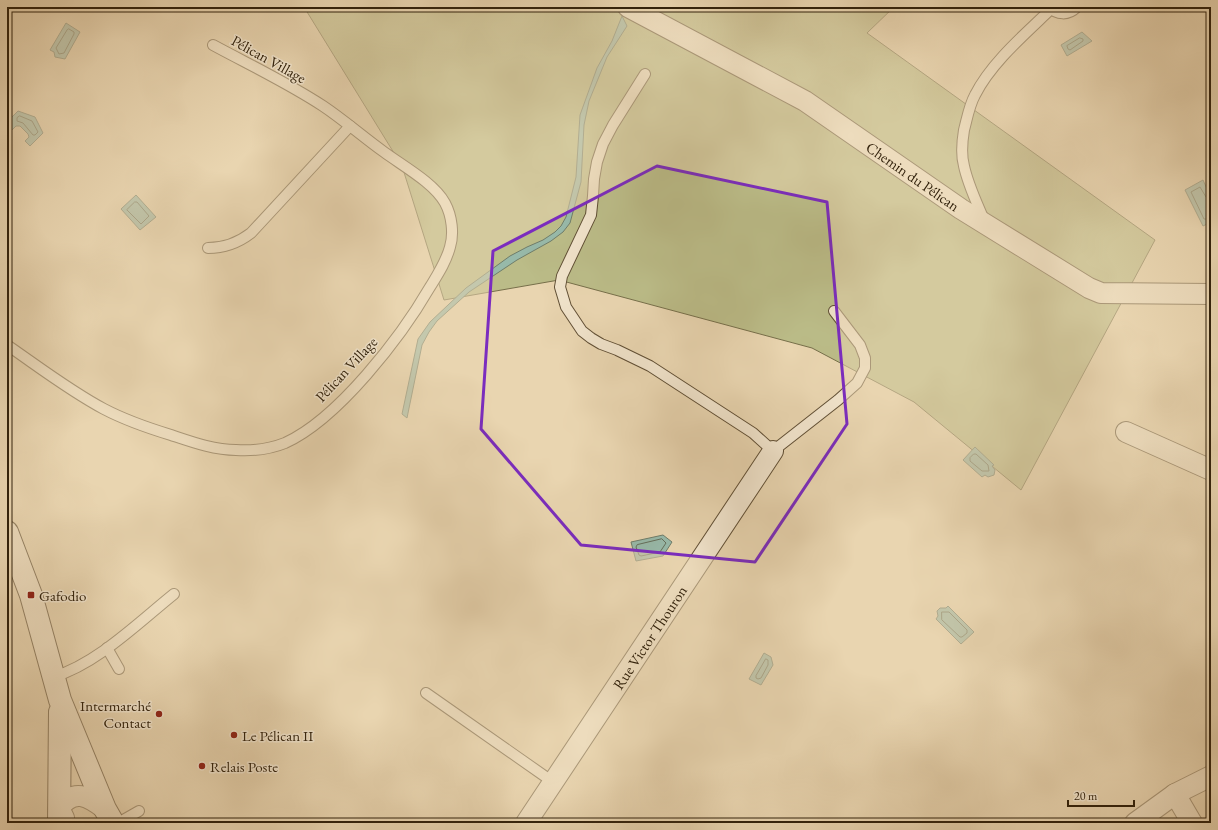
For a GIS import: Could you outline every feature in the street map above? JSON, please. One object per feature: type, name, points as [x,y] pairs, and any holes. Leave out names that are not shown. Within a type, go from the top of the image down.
[{"type":"street","name":"Chemin du Pélican","points":[[628,7],[805,101],[961,209],[1089,288],[1101,293],[1211,294]]},
{"type":"street","points":[[1126,432],[1211,470]]},
{"type":"street","name":"Rue Victor Thouron","points":[[526,823],[773,451]]},
{"type":"street","points":[[7,532],[31,595],[60,700],[112,818]]},
{"type":"street","points":[[60,700],[61,818]]},
{"type":"street","points":[[1135,823],[1175,794],[1211,776]]},
{"type":"street","points":[[1175,794],[1192,823]]},
{"type":"street","points":[[61,818],[68,798],[83,796],[93,800],[112,818]]},
{"type":"lane","points":[[986,224],[971,190],[963,166],[962,152],[964,136],[970,107],[975,95],[993,68],[1050,8],[1058,14],[1064,14],[1077,7]]},
{"type":"lane","name":"Pélican Village","points":[[7,345],[82,396],[129,421],[187,441],[211,447],[235,450],[255,450],[278,445],[312,426],[333,408],[366,374],[406,323],[445,262],[452,234],[450,214],[446,204],[438,194],[422,180],[322,106],[213,45]]},
{"type":"lane","points":[[645,74],[613,125],[603,144],[597,162],[590,215],[562,276],[560,287],[566,307],[582,331],[601,344],[650,366],[753,433],[773,451],[838,400],[856,383],[865,368],[865,358],[860,345],[834,311]]},
{"type":"lane","points":[[208,248],[217,248],[233,244],[251,233],[350,126]]},
{"type":"lane","points":[[53,677],[73,669],[107,648],[174,594]]},
{"type":"lane","points":[[107,648],[119,669]]},
{"type":"lane","points":[[426,693],[553,782]]},
{"type":"lane","points":[[112,818],[139,811]]},
{"type":"highlighted area","points":[[657,166],[827,202],[847,424],[755,562],[581,545],[481,429],[493,251]]},
{"type":"green space","points":[[304,7],[894,7],[867,33],[1155,240],[1021,490],[914,402],[812,348],[559,280],[444,300],[402,166]]},
{"type":"water","points":[[622,16],[627,26],[607,57],[589,101],[584,125],[581,182],[570,223],[563,232],[551,241],[517,260],[469,292],[437,321],[422,345],[407,418],[402,414],[418,339],[430,322],[466,288],[510,256],[543,240],[555,232],[561,226],[566,217],[576,177],[580,115],[597,68],[612,41]]},
{"type":"water","points":[[66,23],[80,32],[65,59],[55,57],[54,52],[50,50]]},
{"type":"water","points":[[1082,32],[1092,41],[1067,56],[1061,45]]},
{"type":"water","points":[[18,111],[35,117],[43,133],[30,146],[25,141],[29,137],[28,134],[20,126],[16,126],[9,133],[7,131],[7,122]]},
{"type":"water","points":[[1203,180],[1211,198],[1211,222],[1203,226],[1185,190]]},
{"type":"water","points":[[136,195],[156,217],[140,230],[121,209]]},
{"type":"water","points":[[975,447],[994,465],[992,466],[995,470],[994,475],[988,477],[985,475],[982,477],[963,460]]},
{"type":"water","points":[[663,535],[672,542],[663,556],[636,561],[631,542]]},
{"type":"water","points":[[948,606],[974,632],[961,644],[936,619],[938,616],[937,611],[940,608],[946,608]]},
{"type":"water","points":[[764,653],[771,657],[773,665],[761,685],[749,679]]},
{"type":"place","name":"Gafodio","points":[[31,595]]},
{"type":"place","name":"Intermarché Contact","points":[[159,714]]},
{"type":"place","name":"Le Pélican II","points":[[234,735]]},
{"type":"place","name":"Relais Poste","points":[[202,766]]}]
